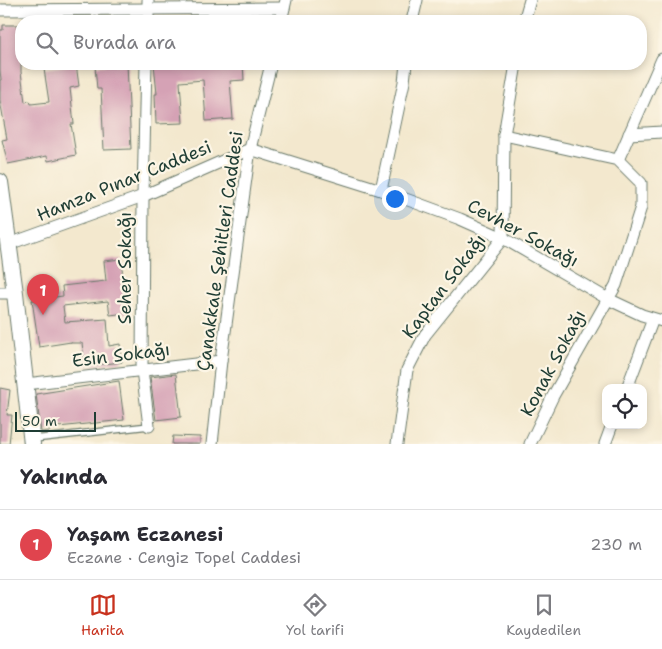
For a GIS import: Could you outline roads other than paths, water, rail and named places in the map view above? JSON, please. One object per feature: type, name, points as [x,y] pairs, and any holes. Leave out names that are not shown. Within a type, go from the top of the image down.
[{"type":"main road","points":[[0,182],[9,244],[8,293],[26,384],[32,442]]},
{"type":"street","points":[[413,15],[417,0]]},
{"type":"street","points":[[526,15],[530,0]]},
{"type":"street","points":[[0,10],[148,4],[285,4]]},
{"type":"street","points":[[504,135],[618,160],[662,59]]},
{"type":"street","name":"Seher Sokağı","points":[[146,70],[142,370],[149,426]]},
{"type":"street","name":"Çanakkale Şehitleri Caddesi","points":[[212,444],[221,361],[250,149],[269,70]]},
{"type":"street","points":[[382,190],[405,70]]},
{"type":"street","points":[[503,238],[504,135],[515,70]]},
{"type":"street","points":[[629,134],[662,132]]},
{"type":"street","name":"Hamza Pınar Caddesi","points":[[9,244],[143,196],[250,149]]},
{"type":"street","name":"Cevher Sokağı","points":[[250,149],[382,190],[460,219],[503,238],[608,299],[642,315],[658,320]]},
{"type":"street","name":"Konak Sokağı","points":[[530,444],[553,396],[616,285],[641,207],[641,183],[618,160]]},
{"type":"street","name":"Kaptan Sokağı","points":[[396,444],[407,370],[415,352],[424,335],[503,238]]},
{"type":"street","points":[[629,384],[658,320]]},
{"type":"street","name":"Esin Sokağı","points":[[26,384],[221,361]]},
{"type":"street","points":[[605,444],[611,429]]},
{"type":"lane","points":[[32,442],[149,426]]},
{"type":"place","name":"Yaşam Eczanesi","points":[[43,315]]}]
